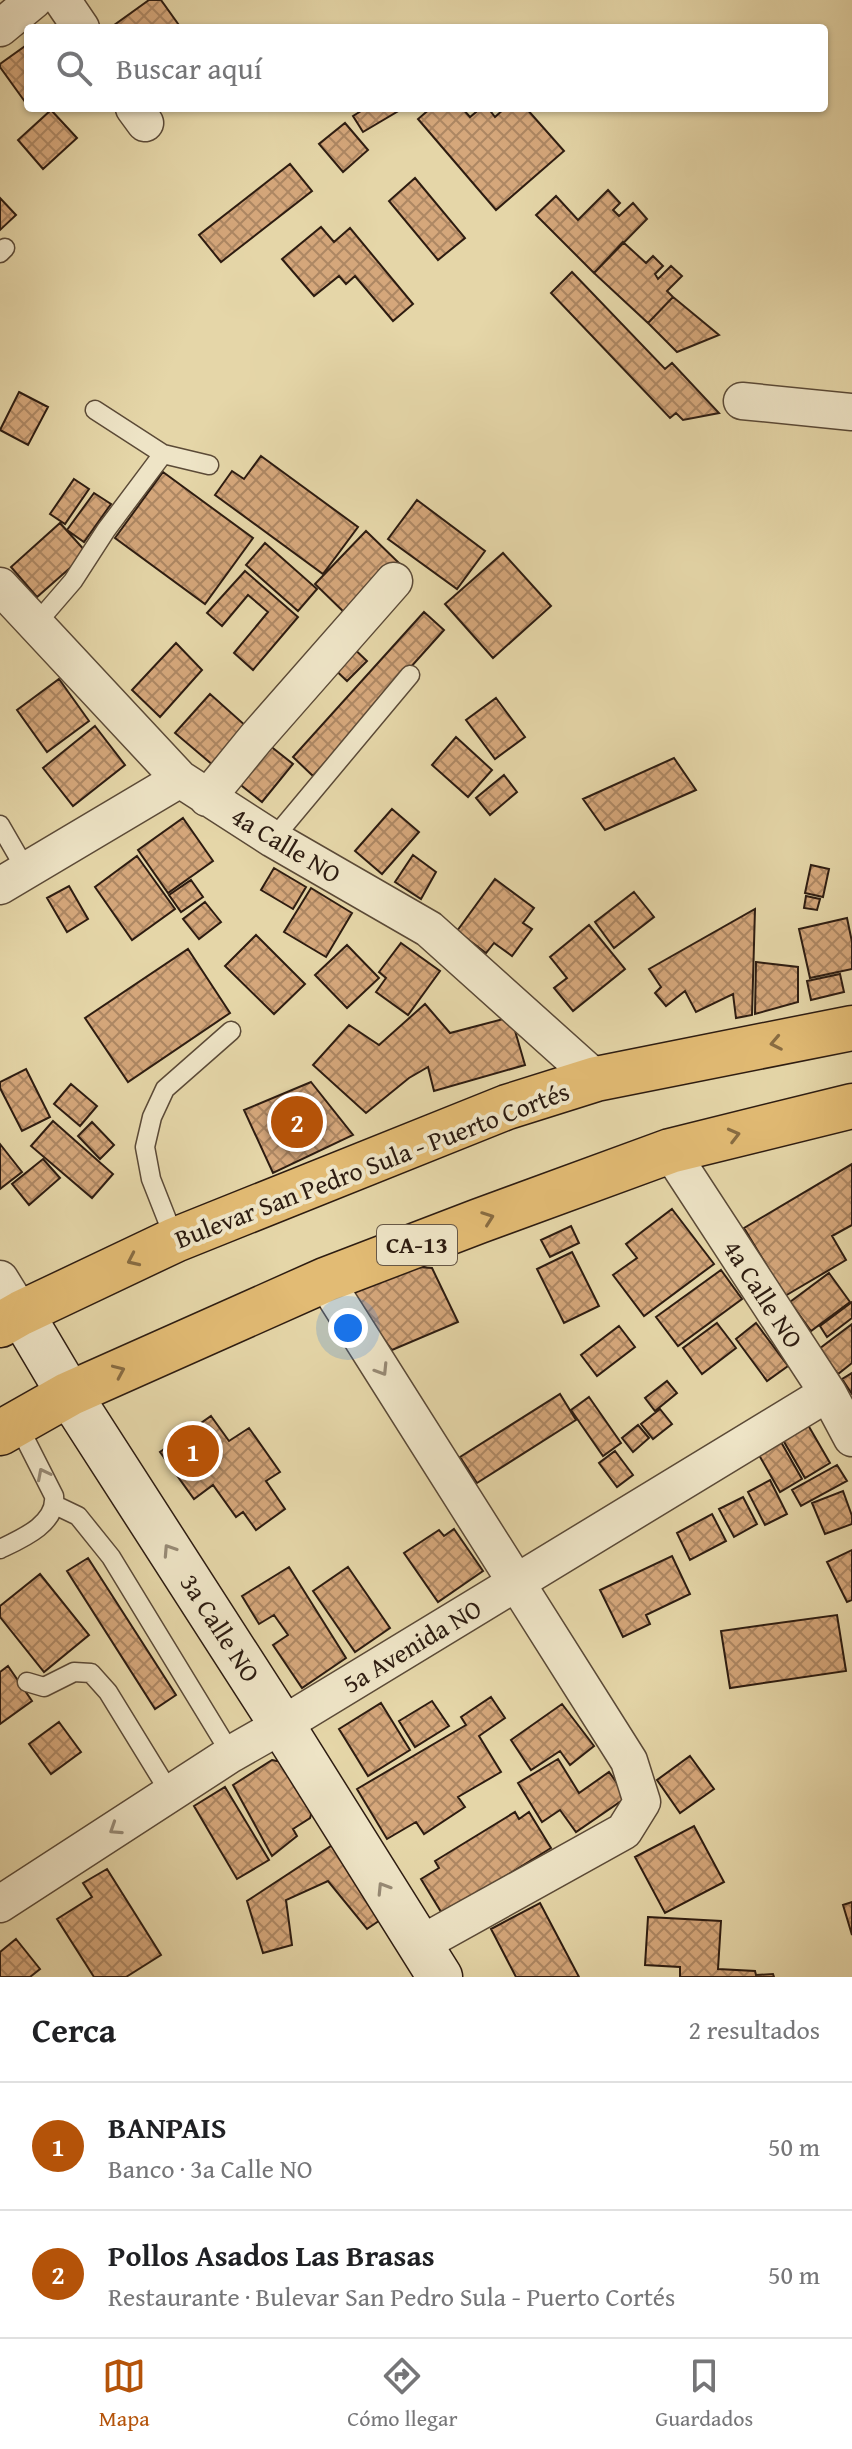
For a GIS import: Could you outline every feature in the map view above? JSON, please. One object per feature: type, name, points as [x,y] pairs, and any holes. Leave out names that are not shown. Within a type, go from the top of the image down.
[{"type":"highway","name":"Bulevar San Pedro Sula - Puerto Cortés","points":[[7,1306],[507,1107],[596,1079],[852,1028]]},
{"type":"highway","name":"CA-13","points":[[8,1428],[69,1394],[325,1280],[670,1151],[852,1106]]},
{"type":"main road","name":"3a Calle NO","points":[[7,1306],[69,1394],[429,1961]]},
{"type":"street","points":[[0,28],[34,0]]},
{"type":"street","points":[[62,0],[78,24]]},
{"type":"street","points":[[742,401],[852,412]]},
{"type":"street","points":[[13,878],[193,788],[256,738],[394,581]]},
{"type":"street","name":"4a Calle NO","points":[[2,594],[193,788],[273,839],[429,929],[596,1079]]},
{"type":"street","name":"4a Calle NO","points":[[670,1151],[828,1393],[852,1438]]},
{"type":"street","points":[[325,1280],[629,1761],[642,1802],[624,1831],[429,1961]]},
{"type":"street","name":"5a Avenida NO","points":[[0,1904],[231,1754],[828,1393]]},
{"type":"lane","points":[[95,410],[163,454],[209,465]]},
{"type":"lane","points":[[35,625],[73,581],[106,530],[163,454]]},
{"type":"lane","points":[[273,839],[410,675]]},
{"type":"lane","points":[[0,825],[13,878]]},
{"type":"lane","points":[[175,1240],[151,1179],[145,1147],[152,1117],[165,1089],[231,1031]]},
{"type":"lane","points":[[0,1549],[30,1534],[49,1517],[55,1505],[54,1496],[8,1428]]},
{"type":"lane","points":[[55,1505],[78,1516],[111,1557],[231,1754]]},
{"type":"lane","points":[[27,1682],[44,1687],[74,1672],[91,1673],[108,1692],[170,1793]]},
{"type":"building","points":[[149,0],[161,0],[178,24],[116,24]]},
{"type":"building","points":[[24,47],[24,100],[0,67]]},
{"type":"building","points":[[49,112],[53,112],[77,138],[43,169],[18,140]]},
{"type":"building","points":[[360,112],[397,112],[363,132],[353,116]]},
{"type":"building","points":[[426,112],[466,112],[470,117],[476,112],[491,112],[495,117],[501,112],[530,112],[564,151],[496,210],[418,119]]},
{"type":"building","points":[[345,123],[368,150],[343,172],[319,144]]},
{"type":"building","points":[[290,164],[312,191],[221,262],[199,235]]},
{"type":"building","points":[[415,178],[465,238],[438,260],[389,201]]},
{"type":"building","points":[[608,190],[620,203],[613,210],[619,216],[633,203],[647,219],[594,273],[536,215],[556,196],[578,220]]},
{"type":"building","points":[[0,198],[16,215],[0,230]]},
{"type":"building","points":[[321,227],[334,242],[350,228],[413,304],[393,321],[355,276],[346,284],[339,276],[314,296],[282,259]]},
{"type":"building","points":[[623,242],[646,263],[653,256],[663,266],[655,274],[658,279],[671,266],[682,276],[667,291],[673,297],[648,323],[594,273]]},
{"type":"building","points":[[572,272],[665,369],[672,363],[719,413],[683,420],[676,413],[670,418],[551,293]]},
{"type":"building","points":[[673,297],[719,335],[677,352],[648,323]]},
{"type":"building","points":[[19,392],[48,407],[28,445],[0,430]]},
{"type":"building","points":[[261,456],[358,527],[323,574],[215,495],[232,471],[244,479]]},
{"type":"building","points":[[163,472],[253,538],[205,604],[115,538]]},
{"type":"building","points":[[74,479],[89,489],[65,524],[50,514]]},
{"type":"building","points":[[94,493],[111,504],[84,542],[67,530]]},
{"type":"building","points":[[417,500],[485,551],[457,589],[388,539]]},
{"type":"building","points":[[60,523],[87,553],[37,597],[11,567]]},
{"type":"building","points":[[366,531],[400,564],[349,617],[315,584]]},
{"type":"building","points":[[265,543],[317,589],[298,611],[246,565]]},
{"type":"building","points":[[503,553],[551,606],[493,658],[445,604]]},
{"type":"building","points":[[245,571],[298,617],[253,670],[234,653],[268,612],[248,595],[222,626],[207,613]]},
{"type":"building","points":[[424,612],[444,630],[313,776],[293,757]]},
{"type":"building","points":[[176,643],[202,670],[160,717],[132,690]]},
{"type":"building","points":[[348,643],[367,661],[347,681],[328,663]]},
{"type":"building","points":[[59,679],[89,721],[47,752],[17,710]]},
{"type":"building","points":[[210,694],[247,727],[214,766],[175,733]]},
{"type":"building","points":[[496,698],[525,737],[495,759],[466,720]]},
{"type":"building","points":[[95,726],[125,765],[73,806],[43,768]]},
{"type":"building","points":[[456,737],[492,770],[468,797],[432,765]]},
{"type":"building","points":[[269,745],[293,764],[262,802],[237,782]]},
{"type":"building","points":[[674,758],[696,790],[605,830],[583,799]]},
{"type":"building","points":[[504,775],[517,792],[490,815],[476,798]]},
{"type":"building","points":[[392,809],[419,832],[382,874],[355,851]]},
{"type":"building","points":[[183,818],[213,861],[168,893],[138,850]]},
{"type":"building","points":[[413,855],[436,872],[421,899],[395,882]]},
{"type":"building","points":[[137,856],[175,909],[132,940],[95,887]]},
{"type":"building","points":[[811,865],[829,869],[823,897],[805,893]]},
{"type":"building","points":[[274,868],[306,887],[293,909],[261,890]]},
{"type":"building","points":[[495,879],[534,908],[523,923],[532,929],[512,956],[494,943],[486,953],[457,931]]},
{"type":"building","points":[[191,880],[203,897],[181,912],[169,895]]},
{"type":"building","points":[[69,886],[88,919],[67,932],[47,898]]},
{"type":"building","points":[[311,888],[352,913],[326,957],[284,932]]},
{"type":"building","points":[[634,892],[654,917],[614,948],[595,922]]},
{"type":"building","points":[[806,896],[820,899],[817,910],[804,908]]},
{"type":"building","points":[[205,902],[221,922],[199,939],[183,919]]},
{"type":"building","points":[[755,909],[752,1015],[736,1018],[733,994],[696,1012],[685,991],[666,1006],[655,993],[661,987],[649,969]]},
{"type":"building","points":[[847,918],[852,942],[852,969],[810,978],[799,929]]},
{"type":"building","points":[[589,925],[625,969],[573,1011],[554,988],[567,978],[550,957]]},
{"type":"building","points":[[256,935],[305,984],[274,1014],[225,966]]},
{"type":"building","points":[[401,943],[440,971],[408,1015],[376,992],[386,978],[379,972]]},
{"type":"building","points":[[347,945],[379,978],[347,1008],[315,975]]},
{"type":"building","points":[[188,949],[230,1013],[128,1082],[85,1018]]},
{"type":"building","points":[[756,962],[798,967],[798,1002],[755,1014]]},
{"type":"building","points":[[840,974],[844,992],[811,1000],[807,981]]},
{"type":"building","points":[[425,1004],[450,1033],[511,1017],[525,1065],[434,1091],[428,1067],[409,1078],[366,1113],[313,1065],[349,1025],[379,1045]]},
{"type":"building","points":[[26,1069],[50,1117],[22,1131],[0,1088],[0,1082]]},
{"type":"building","points":[[311,1082],[353,1135],[273,1173],[244,1110]]},
{"type":"building","points":[[71,1084],[97,1106],[80,1126],[54,1104]]},
{"type":"building","points":[[53,1121],[113,1174],[92,1198],[31,1146]]},
{"type":"building","points":[[92,1122],[114,1145],[100,1159],[78,1136]]},
{"type":"building","points":[[0,1144],[22,1172],[0,1189]]},
{"type":"building","points":[[43,1159],[60,1178],[29,1205],[12,1184]]},
{"type":"building","points":[[852,1164],[852,1225],[832,1236],[846,1260],[785,1296],[744,1228]]},
{"type":"building","points":[[672,1209],[714,1264],[644,1316],[613,1275],[637,1258],[626,1244]]},
{"type":"building","points":[[571,1226],[579,1243],[550,1257],[541,1240]]},
{"type":"building","points":[[572,1252],[599,1306],[564,1323],[537,1269]]},
{"type":"building","points":[[418,1267],[432,1268],[458,1322],[392,1350],[349,1293]]},
{"type":"building","points":[[721,1270],[742,1299],[678,1346],[656,1317]]},
{"type":"building","points":[[829,1273],[850,1302],[811,1331],[790,1302]]},
{"type":"building","points":[[852,1302],[852,1318],[827,1337],[820,1326]]},
{"type":"building","points":[[717,1323],[736,1348],[702,1374],[683,1348]]},
{"type":"building","points":[[756,1323],[788,1366],[767,1381],[736,1339]]},
{"type":"building","points":[[852,1324],[852,1363],[838,1374],[819,1349]]},
{"type":"building","points":[[619,1326],[635,1347],[597,1376],[581,1355]]},
{"type":"building","points":[[852,1373],[852,1394],[842,1379]]},
{"type":"building","points":[[667,1381],[677,1393],[655,1411],[645,1398]]},
{"type":"building","points":[[560,1394],[576,1420],[477,1483],[460,1457]]},
{"type":"building","points":[[589,1397],[621,1443],[603,1456],[571,1410]]},
{"type":"building","points":[[660,1409],[672,1424],[653,1439],[641,1424]]},
{"type":"building","points":[[211,1416],[229,1441],[249,1428],[280,1472],[266,1481],[285,1509],[256,1530],[243,1512],[236,1517],[213,1485],[194,1499],[160,1452]]},
{"type":"building","points":[[638,1425],[649,1438],[633,1452],[622,1438]]},
{"type":"building","points":[[808,1425],[830,1463],[805,1478],[783,1440]]},
{"type":"building","points":[[781,1442],[802,1479],[780,1492],[759,1455]]},
{"type":"building","points":[[615,1451],[633,1475],[617,1487],[599,1463]]},
{"type":"building","points":[[837,1465],[847,1481],[801,1506],[792,1490]]},
{"type":"building","points":[[770,1480],[787,1514],[765,1525],[748,1492]]},
{"type":"building","points":[[843,1491],[852,1524],[825,1534],[812,1503]]},
{"type":"building","points":[[743,1497],[757,1524],[734,1537],[719,1509]]},
{"type":"building","points":[[712,1514],[726,1541],[690,1560],[677,1533]]},
{"type":"building","points":[[454,1529],[483,1571],[438,1602],[404,1553],[439,1530],[444,1536]]},
{"type":"building","points":[[852,1550],[852,1600],[847,1602],[827,1562]]},
{"type":"building","points":[[672,1556],[690,1594],[646,1615],[650,1624],[623,1637],[600,1590]]},
{"type":"building","points":[[88,1558],[176,1695],[155,1709],[67,1571]]},
{"type":"building","points":[[289,1567],[346,1658],[302,1688],[273,1645],[288,1635],[274,1615],[259,1624],[242,1596]]},
{"type":"building","points":[[348,1567],[390,1628],[355,1652],[313,1591]]},
{"type":"building","points":[[40,1574],[89,1635],[44,1672],[0,1617],[0,1606]]},
{"type":"building","points":[[837,1615],[846,1671],[730,1688],[721,1631]]},
{"type":"building","points":[[8,1666],[32,1701],[0,1724],[0,1672]]},
{"type":"building","points":[[491,1697],[505,1718],[479,1736],[501,1772],[458,1797],[465,1807],[424,1834],[416,1822],[387,1839],[357,1789],[466,1725],[461,1717]]},
{"type":"building","points":[[432,1701],[449,1726],[415,1747],[399,1721]]},
{"type":"building","points":[[381,1703],[410,1750],[368,1776],[339,1729]]},
{"type":"building","points":[[562,1704],[594,1746],[570,1765],[560,1751],[531,1770],[511,1740]]},
{"type":"building","points":[[59,1722],[81,1752],[51,1774],[29,1744]]},
{"type":"building","points":[[690,1756],[714,1789],[680,1813],[657,1780]]},
{"type":"building","points":[[558,1759],[579,1793],[609,1772],[627,1797],[576,1832],[560,1810],[542,1822],[518,1783]]},
{"type":"building","points":[[272,1760],[286,1763],[313,1808],[310,1818],[293,1829],[297,1836],[272,1856],[233,1785]]},
{"type":"building","points":[[225,1787],[269,1860],[237,1879],[194,1806]]},
{"type":"building","points":[[515,1812],[519,1819],[529,1812],[551,1848],[443,1915],[421,1879],[439,1868],[435,1861]]},
{"type":"building","points":[[694,1826],[724,1882],[665,1913],[635,1857]]},
{"type":"building","points":[[337,1842],[386,1916],[367,1929],[328,1881],[286,1900],[292,1945],[263,1953],[247,1901]]},
{"type":"building","points":[[107,1869],[161,1955],[126,1977],[94,1977],[57,1919],[92,1897],[83,1883]]},
{"type":"building","points":[[852,1902],[852,1935],[843,1905]]},
{"type":"building","points":[[540,1903],[579,1977],[516,1977],[491,1929]]},
{"type":"building","points":[[648,1917],[721,1921],[718,1969],[755,1971],[756,1975],[773,1974],[774,1977],[680,1977],[680,1967],[645,1965]]},
{"type":"building","points":[[16,1939],[40,1969],[30,1977],[0,1977],[0,1952]]},
{"type":"place","name":"Pollos Asados Las Brasas","points":[[297,1122]]},
{"type":"place","name":"BANPAIS","points":[[193,1451]]}]
